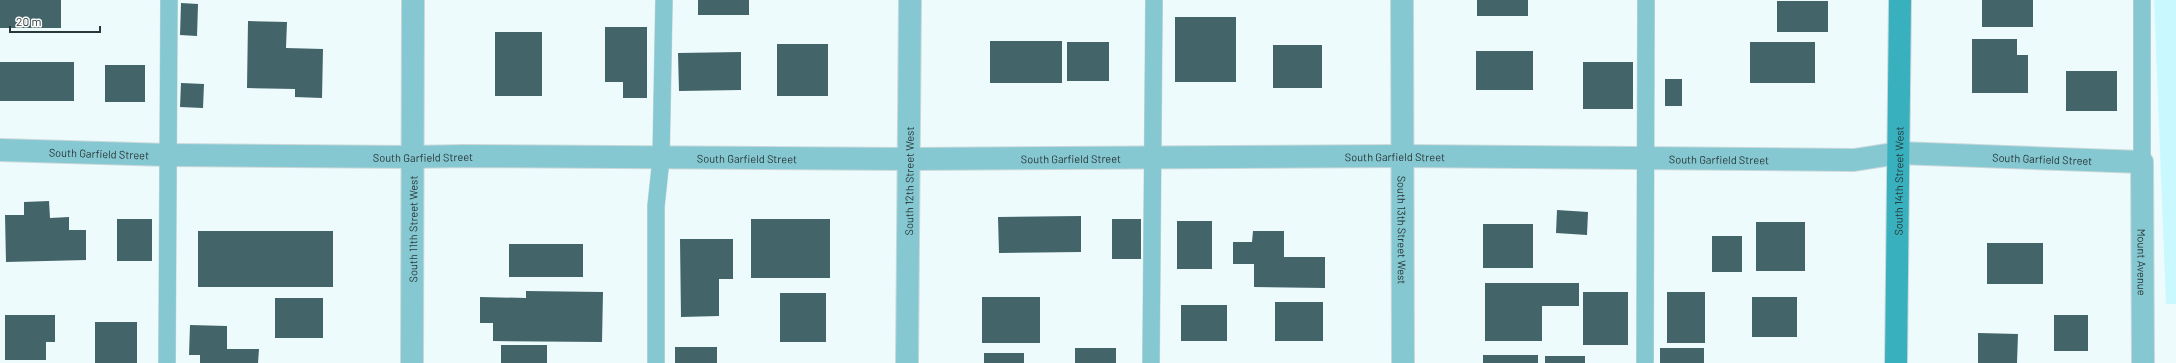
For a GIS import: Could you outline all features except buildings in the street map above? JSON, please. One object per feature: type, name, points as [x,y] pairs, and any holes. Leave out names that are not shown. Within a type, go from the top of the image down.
[{"type":"main road","name":"South 14th Street West","points":[[1896,363],[1900,0]]},
{"type":"street","name":"South 11th Street West","points":[[412,363],[413,0]]},
{"type":"street","name":"South 12th Street West","points":[[907,363],[910,0]]},
{"type":"street","name":"South 13th Street West","points":[[1402,0],[1403,363]]},
{"type":"street","name":"South Garfield Street","points":[[0,150],[168,155],[909,160],[1402,156],[1854,160],[1899,153],[2142,162]]},
{"type":"street","name":"Mount Avenue","points":[[2142,162],[2143,363]]},
{"type":"lane","points":[[166,363],[169,0]]},
{"type":"lane","points":[[656,363],[656,206],[661,159],[664,0]]},
{"type":"lane","points":[[1151,363],[1154,0]]},
{"type":"lane","points":[[1645,363],[1646,0]]},
{"type":"lane","points":[[2142,0],[2142,162]]},
{"type":"shaded area","points":[[2154,0],[2176,0],[2176,304],[2166,304]]}]
